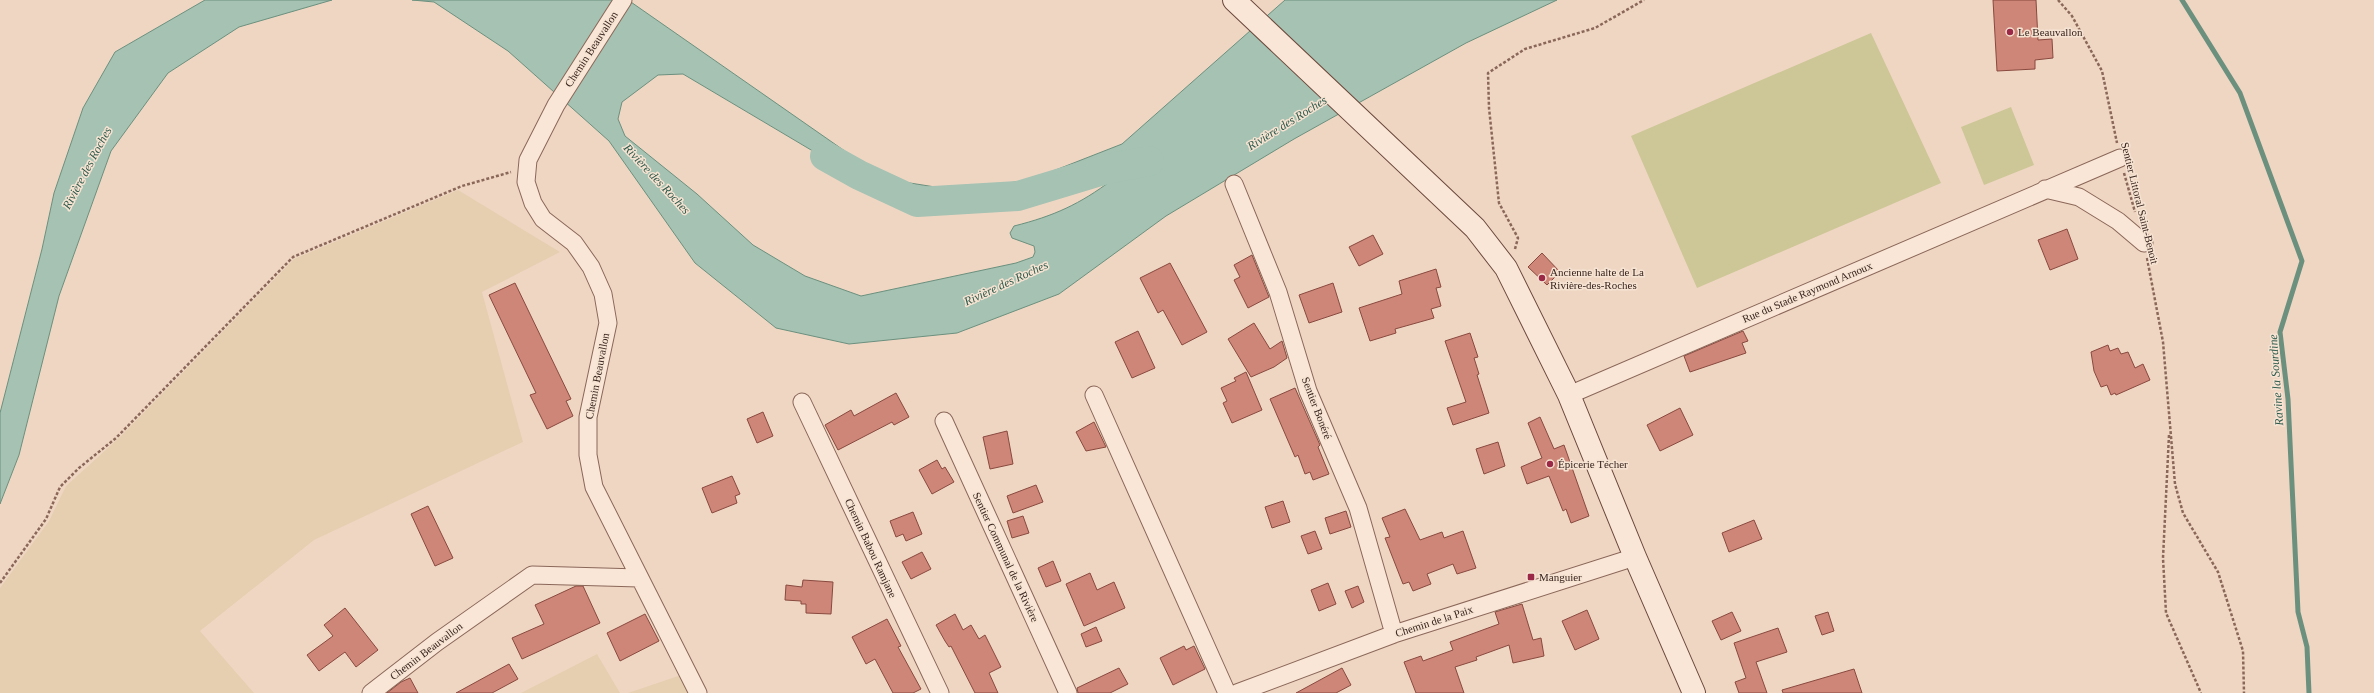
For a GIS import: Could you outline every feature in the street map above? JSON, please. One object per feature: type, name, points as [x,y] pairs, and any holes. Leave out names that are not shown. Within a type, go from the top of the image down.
[{"type":"main road","points":[[1234,0],[1365,122],[1475,228],[1506,268],[1569,395],[1635,557],[1694,693]]},
{"type":"street","name":"Chemin Beauvallon","points":[[623,0],[556,105],[528,160],[526,182],[533,204],[543,219],[574,243],[591,267],[603,294],[608,323],[588,417],[588,455],[594,486],[698,693]]},
{"type":"street","name":"Rue du Stade Raymond Arnoux","points":[[1569,395],[2120,158]]},
{"type":"street","name":"Sentier Bonéré","points":[[1234,184],[1278,292],[1308,391],[1358,508],[1394,634]]},
{"type":"street","points":[[2045,189],[2079,197],[2118,220],[2144,243]]},
{"type":"street","points":[[1094,395],[1228,693]]},
{"type":"street","name":"Chemin Babou Ramjane","points":[[802,402],[940,693]]},
{"type":"street","name":"Sentier Communal de la Rivière","points":[[944,421],[1068,693]]},
{"type":"street","name":"Chemin de la Paix","points":[[1237,693],[1394,634],[1635,557]]},
{"type":"street","name":"Chemin Beauvallon","points":[[371,693],[532,575],[639,578]]},
{"type":"path","points":[[1511,250],[1517,248],[1518,238],[1499,203],[1489,108],[1488,73],[1525,49],[1595,28],[1644,0]]},
{"type":"path","name":"Sentier Littoral Saint-Benoit","points":[[2058,0],[2072,16],[2102,70],[2120,158],[2144,243],[2163,342],[2175,484],[2183,513],[2218,572],[2243,651],[2244,693]]},
{"type":"path","points":[[0,583],[46,520],[60,487],[79,468],[116,438],[293,257],[462,186],[510,172],[528,160]]},
{"type":"path","name":"Sentier Littoral Saint-Benoit","points":[[2170,424],[2163,558],[2166,613],[2202,693]]},
{"type":"shaded area","points":[[1871,33],[1941,183],[1697,288],[1631,136]]},
{"type":"shaded area","points":[[2011,107],[2034,165],[1984,185],[1961,127]]},
{"type":"shaded area","points":[[458,190],[560,252],[482,292],[523,442],[314,540],[200,631],[254,693],[0,693],[0,588],[49,521],[66,486],[120,437],[294,259]]},
{"type":"shaded area","points":[[597,654],[620,693],[521,693]]},
{"type":"shaded area","points":[[687,673],[697,693],[628,693]]},
{"type":"water","name":"Rivière des Roches","points":[[205,0],[332,0],[239,27],[168,73],[111,151],[59,296],[19,455],[0,504],[0,413],[42,249],[54,193],[83,108],[115,52]]},
{"type":"water","name":"Rivière des Roches","points":[[412,0],[628,0],[885,179],[954,190],[1030,180],[1122,144],[1285,0],[1557,0],[1466,43],[1294,139],[1166,216],[1059,294],[957,333],[849,344],[776,328],[695,263],[609,141],[508,51],[434,2]],"holes":[[[683,74],[833,163],[917,202],[979,203],[1018,196],[1102,167],[1109,171],[1112,180],[1089,196],[1066,208],[1042,218],[1014,226],[1010,233],[1012,238],[1034,246],[1035,252],[1033,257],[1016,263],[861,296],[805,276],[753,245],[697,194],[625,136],[618,119],[622,102],[658,75]]]},
{"type":"building","name":"Le Beauvallon","points":[[1993,0],[2036,0],[2038,40],[2052,39],[2053,58],[2035,60],[2035,69],[1997,71]]},
{"type":"building","points":[[2067,229],[2078,259],[2050,270],[2038,240]]},
{"type":"building","points":[[1373,235],[1383,254],[1359,266],[1349,247]]},
{"type":"building","points":[[1542,253],[1560,272],[1547,285],[1528,267]]},
{"type":"building","points":[[1252,255],[1269,297],[1248,308],[1234,280],[1240,277],[1234,265]]},
{"type":"building","points":[[1170,263],[1207,332],[1182,345],[1163,310],[1158,313],[1140,278]]},
{"type":"building","points":[[1436,269],[1441,287],[1436,288],[1441,306],[1431,309],[1434,318],[1395,329],[1396,333],[1370,341],[1359,308],[1402,294],[1399,281]]},
{"type":"building","points":[[515,283],[571,399],[566,401],[573,416],[547,429],[530,395],[536,393],[489,295]]},
{"type":"building","points":[[1333,283],[1342,312],[1309,323],[1299,295]]},
{"type":"building","points":[[1254,323],[1270,349],[1282,341],[1287,358],[1274,367],[1251,377],[1228,339]]},
{"type":"building","points":[[1138,331],[1155,368],[1132,378],[1115,342]]},
{"type":"building","points":[[1743,331],[1748,341],[1742,343],[1746,353],[1690,372],[1684,356]]},
{"type":"building","points":[[1470,333],[1478,357],[1474,358],[1479,374],[1477,375],[1489,413],[1453,425],[1447,408],[1466,402],[1445,341]]},
{"type":"building","points":[[2108,345],[2110,351],[2118,348],[2121,354],[2128,352],[2135,368],[2143,364],[2150,380],[2116,395],[2115,393],[2111,395],[2107,385],[2101,387],[2094,371],[2091,352]]},
{"type":"building","points":[[1246,372],[1262,410],[1232,423],[1223,403],[1227,401],[1221,388],[1236,381],[1234,378]]},
{"type":"building","points":[[1295,388],[1320,445],[1318,447],[1329,474],[1313,480],[1310,472],[1305,474],[1298,455],[1295,457],[1270,399]]},
{"type":"building","points":[[896,393],[909,417],[894,425],[892,422],[838,450],[825,425],[851,410],[854,416]]},
{"type":"building","points":[[1680,408],[1693,435],[1660,451],[1647,425]]},
{"type":"building","points":[[763,412],[773,436],[757,443],[747,419]]},
{"type":"building","points":[[1540,417],[1554,449],[1564,445],[1589,516],[1571,523],[1566,509],[1563,511],[1549,476],[1527,484],[1521,467],[1542,458],[1528,423]]},
{"type":"building","points":[[1094,422],[1106,447],[1086,451],[1076,432]]},
{"type":"building","points":[[1007,431],[1013,464],[990,469],[983,437]]},
{"type":"building","points":[[1498,442],[1505,466],[1484,474],[1476,449]]},
{"type":"building","points":[[937,460],[942,469],[945,467],[954,482],[932,494],[919,470]]},
{"type":"building","points":[[732,476],[740,494],[735,496],[737,503],[712,513],[702,488]]},
{"type":"building","points":[[1036,485],[1043,502],[1013,513],[1007,496]]},
{"type":"building","points":[[1283,501],[1290,522],[1272,528],[1265,507]]},
{"type":"building","points":[[428,506],[453,558],[435,566],[411,514]]},
{"type":"building","points":[[1405,509],[1420,540],[1442,532],[1444,538],[1463,531],[1476,568],[1457,574],[1453,564],[1427,574],[1431,584],[1413,591],[1409,582],[1403,584],[1385,538],[1390,537],[1382,518]]},
{"type":"building","points":[[1346,511],[1351,527],[1330,534],[1325,518]]},
{"type":"building","points":[[913,512],[922,534],[906,541],[903,534],[896,537],[890,521]]},
{"type":"building","points":[[1023,516],[1029,533],[1012,538],[1007,521]]},
{"type":"building","points":[[1754,520],[1762,539],[1729,552],[1722,533]]},
{"type":"building","points":[[1315,531],[1322,549],[1308,554],[1301,536]]},
{"type":"building","points":[[922,552],[931,569],[911,579],[902,562]]},
{"type":"building","points":[[1053,561],[1061,581],[1046,587],[1038,568]]},
{"type":"building","points":[[1090,573],[1097,590],[1114,582],[1125,608],[1084,626],[1066,584]]},
{"type":"building","points":[[803,580],[833,582],[831,614],[806,613],[806,604],[801,604],[801,601],[785,600],[786,585],[802,587]]},
{"type":"building","points":[[1328,583],[1336,604],[1319,611],[1311,590]]},
{"type":"building","points":[[576,586],[583,586],[600,623],[522,659],[512,638],[544,624],[535,605]]},
{"type":"building","points":[[1358,586],[1364,602],[1352,608],[1345,591]]},
{"type":"building","points":[[1522,604],[1533,640],[1541,638],[1544,656],[1513,663],[1509,645],[1476,657],[1477,660],[1455,667],[1464,693],[1416,693],[1404,662],[1421,656],[1423,661],[1453,650],[1450,642],[1499,624],[1495,612]]},
{"type":"building","points":[[345,608],[378,650],[356,667],[345,652],[319,671],[307,655],[333,636],[324,625]]},
{"type":"building","points":[[1587,610],[1599,639],[1575,650],[1562,621]]},
{"type":"building","points":[[1732,612],[1741,631],[1721,640],[1712,621]]},
{"type":"building","points":[[1828,612],[1834,631],[1822,635],[1815,616]]},
{"type":"building","points":[[645,614],[659,641],[620,661],[607,633]]},
{"type":"building","points":[[955,614],[963,630],[971,625],[979,639],[985,635],[1001,667],[989,673],[998,693],[975,693],[951,646],[949,647],[936,625]]},
{"type":"building","points":[[887,619],[901,646],[898,647],[921,689],[913,693],[893,693],[875,659],[866,664],[852,637]]},
{"type":"building","points":[[1096,627],[1102,641],[1086,647],[1081,634]]},
{"type":"building","points":[[1778,628],[1787,652],[1756,662],[1767,693],[1739,693],[1735,682],[1746,678],[1734,643]]},
{"type":"building","points":[[1184,646],[1186,650],[1194,646],[1205,669],[1173,685],[1160,658]]},
{"type":"building","points":[[509,664],[518,679],[492,693],[456,693]]},
{"type":"building","points":[[1119,668],[1128,684],[1110,693],[1078,693],[1077,688]]},
{"type":"building","points":[[1342,668],[1351,685],[1336,693],[1296,693]]},
{"type":"building","points":[[1854,669],[1862,693],[1783,693],[1782,690]]},
{"type":"building","points":[[410,678],[418,693],[387,693],[401,682]]},
{"type":"waterway","name":"Ravine la Sourdine","points":[[2182,0],[2240,93],[2302,261],[2280,332],[2288,399],[2298,612],[2307,647],[2309,693]]},
{"type":"waterway","points":[[825,156],[859,175],[917,202],[1018,196],[1107,169],[1149,161]]},
{"type":"place","name":"Le Beauvallon","points":[[2010,32]]},
{"type":"place","name":"Ancienne halte de La Rivière-des-Roches","points":[[1542,278]]},
{"type":"place","name":"Épicerie Técher","points":[[1550,464]]},
{"type":"place","name":"Manguier","points":[[1531,577]]}]
